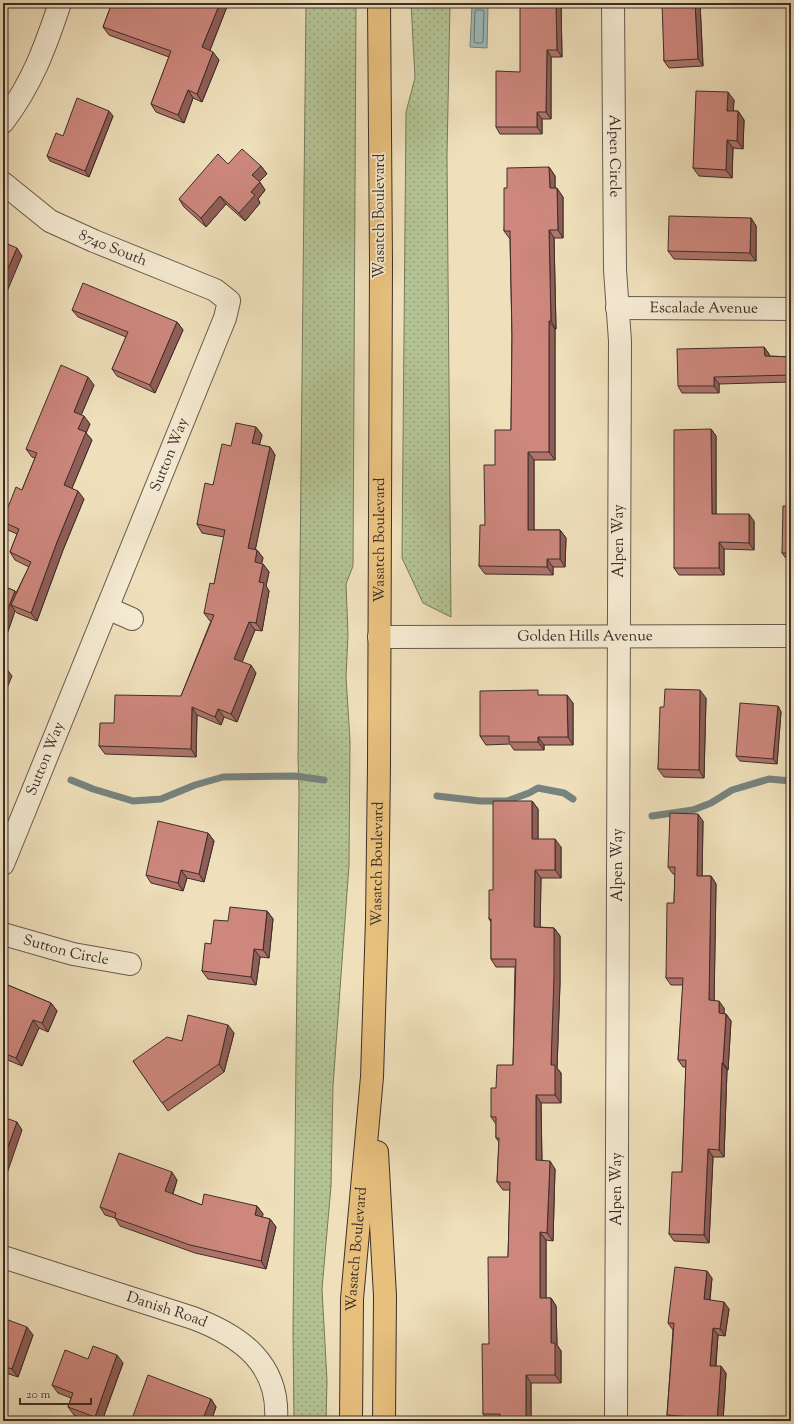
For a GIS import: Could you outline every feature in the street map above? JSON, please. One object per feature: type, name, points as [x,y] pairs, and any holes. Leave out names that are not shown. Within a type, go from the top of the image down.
[{"type":"main road","name":"Wasatch Boulevard","points":[[351,1421],[352,1299],[372,1077],[377,919],[381,254],[379,3]]},
{"type":"main road","name":"Wasatch Boulevard","points":[[372,1077],[385,1296],[384,1421]]},
{"type":"street","points":[[3,122],[17,103],[34,72],[60,3]]},
{"type":"street","name":"Alpen Circle","points":[[613,3],[614,270],[617,308]]},
{"type":"street","name":"8740 South","points":[[3,183],[50,221],[94,242],[215,290],[229,301]]},
{"type":"street","name":"Sutton Way","points":[[3,864],[226,318],[229,301]]},
{"type":"street","name":"Escalade Avenue","points":[[617,308],[791,308]]},
{"type":"street","name":"Alpen Way","points":[[616,1421],[620,341],[617,308]]},
{"type":"street","points":[[107,608],[132,619]]},
{"type":"street","name":"Golden Hills Avenue","points":[[379,637],[791,636]]},
{"type":"street","name":"Sutton Circle","points":[[3,934],[73,954],[130,964]]},
{"type":"street","name":"Danish Road","points":[[3,1257],[193,1318],[232,1336],[254,1353],[267,1374],[274,1396],[276,1421]]},
{"type":"green space","points":[[306,3],[356,3],[353,566],[346,584],[348,635],[346,677],[350,741],[349,865],[333,1086],[331,1186],[322,1289],[327,1381],[326,1421],[294,1421],[293,1331]]},
{"type":"green space","points":[[411,3],[450,3],[447,156],[451,617],[423,603],[402,558],[406,112],[415,78]]},
{"type":"water","points":[[472,5],[488,6],[487,48],[470,47]]},
{"type":"building","points":[[112,3],[220,3],[202,47],[213,52],[197,94],[188,90],[178,115],[151,104],[171,51],[103,27]]},
{"type":"building","points":[[520,3],[556,3],[557,50],[547,50],[546,112],[537,112],[537,127],[496,127],[496,71],[520,72]]},
{"type":"building","points":[[662,3],[695,3],[698,59],[664,61]]},
{"type":"building","points":[[696,91],[728,92],[727,111],[738,111],[737,141],[727,140],[726,170],[693,168]]},
{"type":"building","points":[[77,98],[109,111],[85,171],[47,156],[56,133],[63,136]]},
{"type":"building","points":[[242,149],[261,166],[252,175],[260,182],[251,192],[255,195],[239,213],[220,196],[201,218],[179,199],[218,154],[228,164]]},
{"type":"building","points":[[549,167],[550,188],[557,188],[558,230],[549,230],[551,321],[549,321],[549,452],[528,452],[528,530],[560,530],[560,559],[547,559],[547,567],[479,566],[480,525],[485,525],[484,465],[495,465],[495,430],[511,430],[512,336],[510,231],[504,231],[504,188],[507,188],[507,168]]},
{"type":"building","points":[[669,216],[751,218],[750,253],[668,251]]},
{"type":"building","points":[[3,242],[17,248],[3,280]]},
{"type":"building","points":[[83,283],[177,322],[150,385],[112,369],[128,332],[72,310]]},
{"type":"building","points":[[764,347],[765,356],[791,357],[791,375],[714,377],[714,386],[678,386],[677,349]]},
{"type":"building","points":[[61,365],[88,377],[74,412],[84,416],[78,429],[86,432],[64,485],[78,491],[57,542],[31,613],[11,605],[31,562],[10,552],[19,529],[3,522],[3,520],[16,487],[22,490],[37,453],[26,449]]},
{"type":"building","points":[[236,423],[256,427],[252,443],[270,447],[248,548],[257,550],[255,562],[263,564],[259,582],[264,583],[256,623],[249,622],[234,659],[251,665],[231,714],[218,709],[215,717],[192,707],[191,749],[99,746],[100,723],[114,723],[115,695],[181,696],[214,615],[204,613],[210,583],[214,584],[225,530],[197,524],[205,483],[213,485],[222,444],[231,446]]},
{"type":"building","points":[[711,429],[712,514],[749,514],[749,543],[719,542],[719,568],[674,568],[674,430]]},
{"type":"building","points":[[783,506],[791,506],[791,553],[782,553]]},
{"type":"building","points":[[3,586],[15,591],[3,621]]},
{"type":"building","points":[[3,667],[6,668],[3,675]]},
{"type":"building","points":[[665,689],[700,690],[699,770],[658,769],[660,707],[664,707]]},
{"type":"building","points":[[538,690],[538,695],[567,695],[568,737],[538,737],[538,742],[509,742],[509,736],[480,736],[480,691]]},
{"type":"building","points":[[740,703],[778,706],[773,759],[736,756]]},
{"type":"building","points":[[493,801],[532,801],[532,839],[555,839],[555,870],[535,870],[534,927],[554,928],[551,1065],[555,1065],[555,1095],[536,1095],[536,1160],[550,1161],[547,1233],[540,1232],[540,1298],[551,1298],[551,1343],[555,1343],[555,1375],[526,1375],[526,1421],[500,1421],[500,1414],[483,1414],[482,1344],[489,1344],[488,1257],[508,1257],[510,1182],[497,1182],[499,1138],[496,1138],[496,1117],[491,1117],[491,1088],[496,1088],[497,1065],[513,1065],[516,959],[491,959],[489,890],[493,890]]},
{"type":"building","points":[[670,813],[698,814],[697,876],[711,876],[709,1000],[719,1001],[719,1013],[726,1014],[722,1063],[719,1150],[708,1149],[704,1235],[669,1234],[672,1172],[682,1172],[686,1060],[678,1060],[683,978],[666,978],[667,903],[674,903],[675,867],[668,867]]},
{"type":"building","points":[[158,821],[208,833],[199,874],[181,870],[178,883],[146,875]]},
{"type":"building","points":[[230,907],[267,911],[263,950],[254,949],[251,977],[202,971],[205,943],[211,944],[214,920],[228,921]]},
{"type":"building","points":[[3,983],[51,1003],[42,1023],[33,1020],[16,1058],[3,1053]]},
{"type":"building","points":[[188,1015],[228,1025],[219,1064],[162,1103],[133,1061],[167,1037],[182,1041]]},
{"type":"building","points":[[3,1117],[17,1122],[3,1161]]},
{"type":"building","points":[[119,1153],[172,1172],[165,1191],[202,1205],[204,1194],[257,1206],[255,1215],[270,1219],[261,1261],[190,1245],[115,1218],[116,1213],[100,1207]]},
{"type":"building","points":[[675,1267],[707,1271],[704,1299],[724,1302],[720,1329],[713,1328],[710,1366],[721,1366],[717,1421],[691,1421],[691,1417],[667,1415],[674,1323],[668,1323]]},
{"type":"building","points":[[3,1318],[27,1327],[12,1369],[3,1366]]},
{"type":"building","points":[[93,1346],[117,1355],[95,1417],[68,1407],[73,1393],[52,1385],[65,1350],[88,1359]]},
{"type":"building","points":[[148,1375],[211,1399],[202,1421],[146,1421],[133,1416]]},
{"type":"waterway","points":[[71,780],[93,789],[133,801],[161,799],[195,785],[223,777],[295,776],[324,780]]},
{"type":"waterway","points":[[652,816],[693,810],[711,803],[732,790],[769,779],[791,781]]},
{"type":"waterway","points":[[437,796],[480,801],[507,801],[538,788],[564,793],[573,799]]}]
